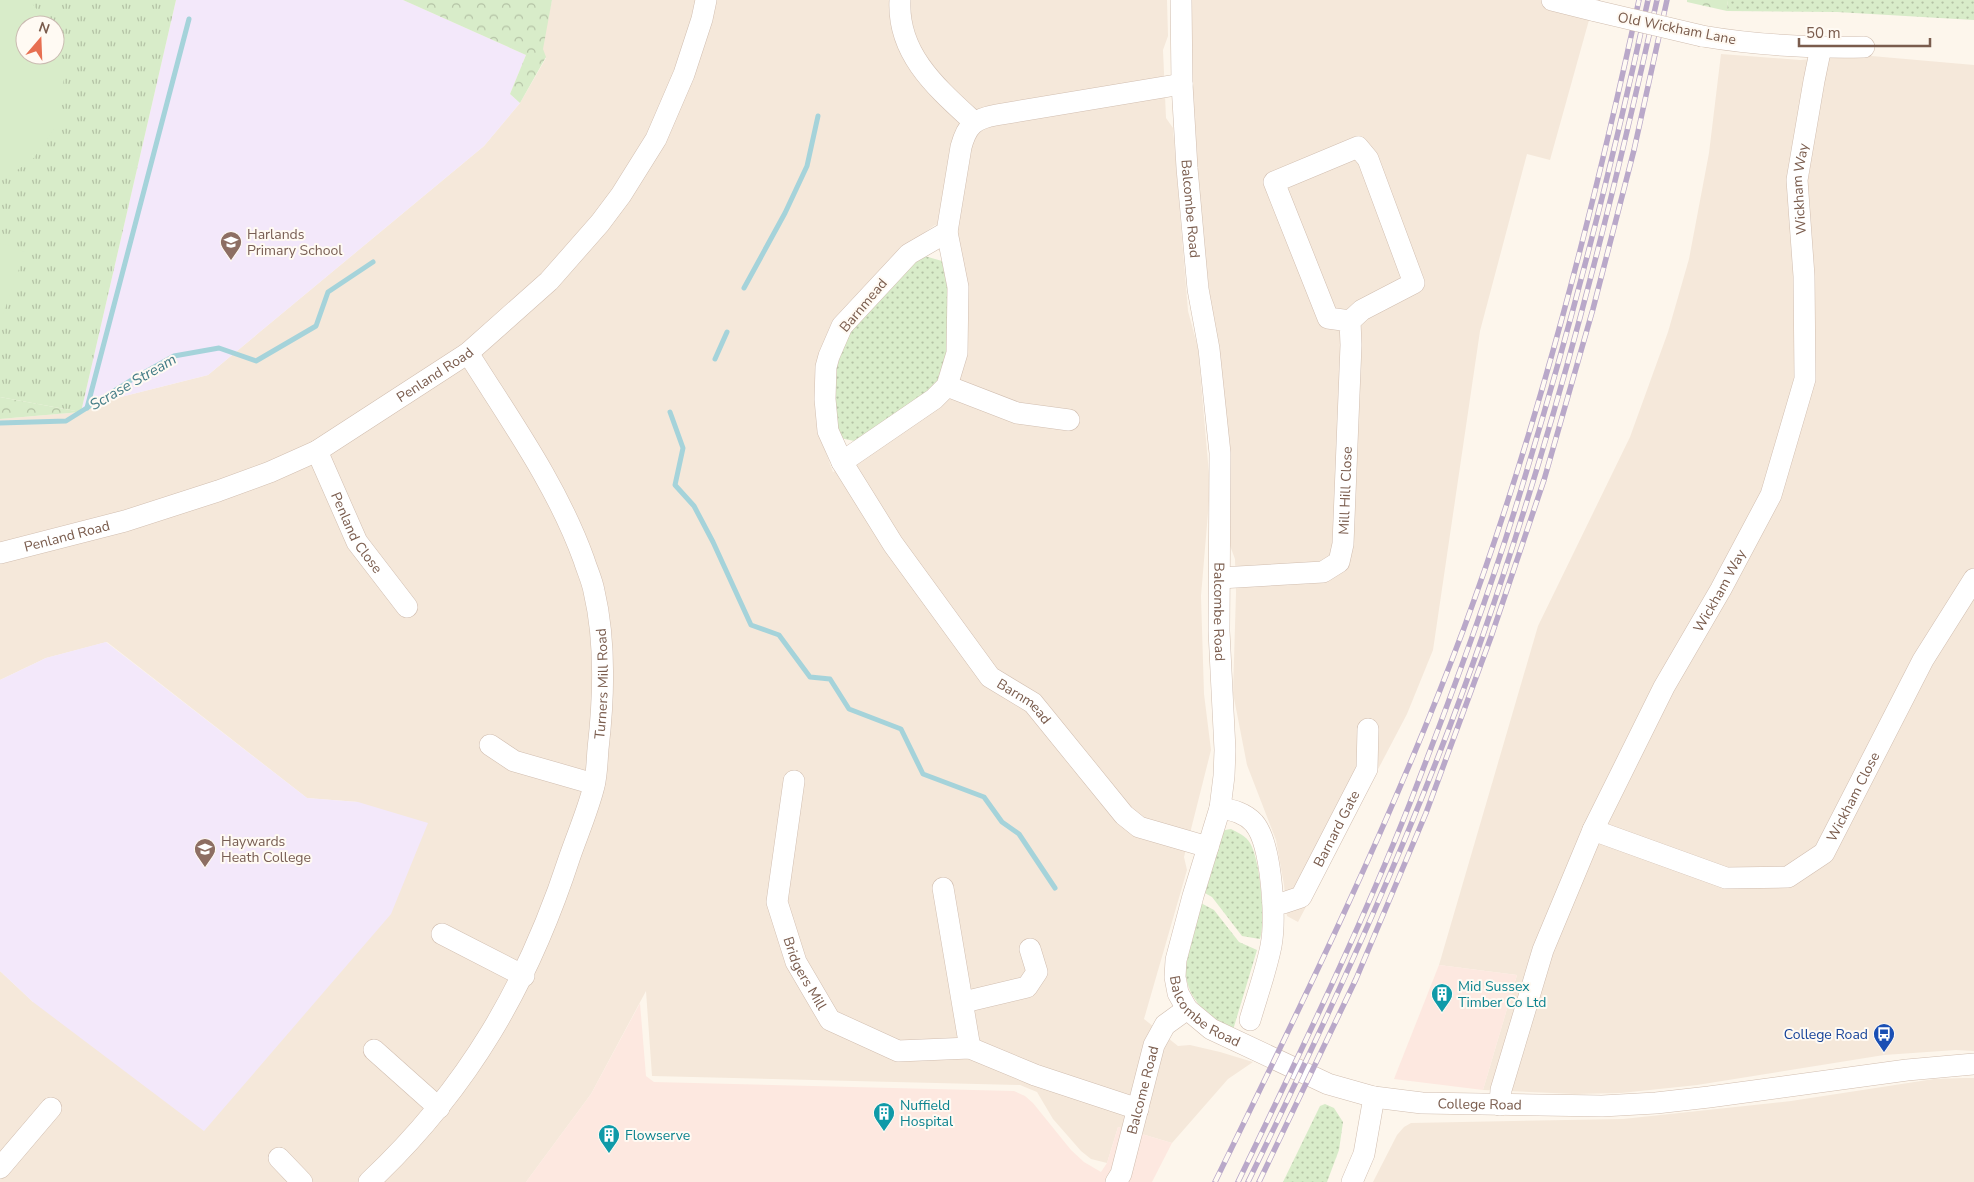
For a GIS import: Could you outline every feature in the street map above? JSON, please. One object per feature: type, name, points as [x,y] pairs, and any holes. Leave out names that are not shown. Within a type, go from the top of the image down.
[{"type":"street","name":"Penland Road","points":[[0,553],[125,521],[270,472],[317,451],[468,353],[550,281],[600,223],[621,195],[656,139],[684,74],[702,19],[706,0]]},
{"type":"street","points":[[900,0],[899,16],[902,33],[919,67],[974,122]]},
{"type":"street","name":"Balcombe Road","points":[[1182,0],[1182,84],[1187,168],[1198,289],[1208,349],[1220,453],[1219,631],[1225,750],[1220,808],[1176,960],[1175,978],[1178,993],[1187,1009],[1212,1030],[1328,1084],[1374,1097]]},
{"type":"street","name":"Old Wickham Lane","points":[[1552,0],[1702,36],[1822,48],[1864,47]]},
{"type":"street","name":"Wickham Way","points":[[1500,1105],[1501,1090],[1543,950],[1593,830],[1664,687],[1722,589],[1774,486],[1805,379],[1804,276],[1797,180],[1814,80],[1822,48]]},
{"type":"street","points":[[842,462],[934,399],[947,386],[957,353],[958,287],[947,232],[961,147],[965,134],[974,122],[996,115],[1182,84]]},
{"type":"street","points":[[1358,147],[1368,159],[1414,283],[1362,310],[1350,321],[1328,318],[1274,182],[1358,147]]},
{"type":"street","name":"Barnmead","points":[[947,232],[909,254],[842,326],[829,356],[825,399],[828,431],[842,462],[893,544],[990,677],[1033,703],[1124,815],[1139,827],[1208,847]]},
{"type":"street","name":"Mill Hill Close","points":[[1220,578],[1323,572],[1339,562],[1343,544],[1351,345],[1350,321]]},
{"type":"street","name":"Turners Mill Road","points":[[370,1182],[395,1158],[439,1108],[487,1042],[524,976],[554,906],[594,784],[602,710],[602,647],[594,590],[576,538],[555,493],[468,353]]},
{"type":"street","points":[[947,386],[1017,413],[1069,420]]},
{"type":"street","name":"Penland Close","points":[[317,451],[357,542],[407,607]]},
{"type":"street","name":"Wickham Close","points":[[1593,830],[1726,878],[1788,877],[1824,853],[1923,660],[1974,579]]},
{"type":"street","name":"Barnard Gate","points":[[1273,903],[1283,903],[1302,897],[1367,769],[1368,729]]},
{"type":"street","points":[[490,745],[514,760],[594,784]]},
{"type":"street","name":"Bridgers Mill","points":[[794,781],[777,902],[796,962],[830,1020],[898,1051],[970,1048],[1035,1075],[1138,1109]]},
{"type":"street","points":[[1220,808],[1244,814],[1254,823],[1261,834],[1273,903],[1271,947],[1250,1020]]},
{"type":"street","points":[[943,888],[964,1002],[970,1048]]},
{"type":"street","points":[[442,934],[524,976]]},
{"type":"street","points":[[964,1002],[1027,987],[1037,972],[1030,949]]},
{"type":"street","name":"Balcome Road","points":[[1116,1182],[1121,1174],[1154,1045],[1165,1025],[1187,1009]]},
{"type":"street","points":[[374,1050],[439,1108]]},
{"type":"street","name":"College Road","points":[[1374,1097],[1422,1103],[1602,1106],[1709,1097],[1907,1070],[1974,1064]]},
{"type":"street","points":[[1352,1182],[1364,1154],[1374,1097]]},
{"type":"street","points":[[0,1168],[51,1108]]},
{"type":"street","points":[[279,1158],[302,1182]]},
{"type":"shaded area","name":"Harlands Primary School","points":[[176,0],[403,0],[526,55],[510,94],[520,103],[484,146],[208,375],[93,404],[81,412]]},
{"type":"shaded area","points":[[552,0],[1167,0],[1168,36],[1163,50],[1166,118],[1173,128],[1188,311],[1198,348],[1209,474],[1209,501],[1201,596],[1204,694],[1211,750],[1184,857],[1187,870],[1144,1019],[1178,1046],[1190,1045],[1253,1062],[1228,1079],[1172,1143],[1118,1127],[1107,1163],[1091,1159],[1081,1151],[1053,1119],[1037,1092],[1020,1085],[652,1076],[646,991],[591,1094],[526,1182],[0,1182],[0,971],[33,1002],[358,802],[307,798],[107,642],[46,658],[0,680],[0,419],[81,412],[93,404],[208,375],[484,146],[520,103],[546,58],[539,56]],"holes":[[[935,225],[958,232],[962,269],[862,458],[833,472],[819,434],[900,250]]]},
{"type":"shaded area","points":[[1192,0],[1585,0],[1589,20],[1550,160],[1527,154],[1480,331],[1433,650],[1407,714],[1298,922],[1287,916],[1276,840],[1247,765],[1233,693],[1236,593],[1235,559],[1229,543],[1218,356],[1200,221],[1189,51]]},
{"type":"shaded area","points":[[1721,54],[1800,60],[1860,55],[1974,65],[1974,1051],[1956,1050],[1884,1055],[1697,1085],[1621,1093],[1575,1094],[1483,1090],[1517,975],[1439,965],[1538,626],[1630,437],[1668,332],[1689,259],[1709,153]]},
{"type":"shaded area","name":"Haywards Heath College","points":[[106,642],[307,798],[358,802],[428,823],[391,914],[204,1131],[33,1002],[0,971],[0,680],[46,658]]},
{"type":"shaded area","points":[[1439,965],[1517,975],[1483,1090],[1394,1079]]},
{"type":"shaded area","points":[[640,1003],[646,1076],[654,1082],[1014,1091],[1025,1096],[1033,1103],[1071,1150],[1084,1162],[1101,1172],[1107,1163],[1118,1127],[1172,1143],[1152,1182],[526,1182],[591,1094]]},
{"type":"shaded area","points":[[1974,1078],[1974,1182],[1373,1182],[1397,1135],[1404,1127],[1411,1123],[1623,1119],[1791,1101],[1934,1079]]},
{"type":"green space","points":[[0,0],[176,0],[81,412],[0,397]]},
{"type":"green space","points":[[0,0],[29,0],[42,15],[15,15],[15,65],[62,65],[64,94],[54,129],[33,159],[0,182]]},
{"type":"green space","points":[[403,0],[552,0],[543,49],[546,57],[520,103],[510,94],[526,55]]},
{"type":"green space","points":[[1687,0],[1728,0],[1727,11],[1687,2]]},
{"type":"green space","points":[[1728,0],[1974,0],[1974,20],[1837,12],[1727,11]]},
{"type":"green space","points":[[0,243],[25,252],[0,323]]},
{"type":"green space","points":[[921,255],[942,261],[948,273],[949,352],[938,383],[859,442],[840,438],[831,397],[833,366],[850,329]]},
{"type":"green space","points":[[0,397],[81,412],[0,419]]},
{"type":"green space","points":[[1231,829],[1241,834],[1250,843],[1257,862],[1262,905],[1262,931],[1260,939],[1242,936],[1212,897],[1203,892],[1222,835],[1225,830]]},
{"type":"green space","points":[[1199,902],[1214,910],[1239,942],[1257,950],[1233,1030],[1198,1004],[1190,990],[1186,975],[1189,942]]},
{"type":"green space","points":[[1325,1104],[1334,1108],[1343,1122],[1339,1150],[1327,1182],[1283,1182],[1320,1106]]},
{"type":"waterway","points":[[87,408],[189,19]]},
{"type":"waterway","points":[[744,288],[785,213],[807,166],[818,116]]},
{"type":"waterway","name":"Scrase Stream","points":[[0,423],[66,421],[174,356],[219,348],[256,361],[316,326],[328,292],[373,262]]},
{"type":"waterway","points":[[715,359],[727,332]]},
{"type":"waterway","points":[[670,412],[683,448],[675,485],[694,506],[713,542],[751,625],[779,635],[810,677],[830,679],[849,709],[901,729],[923,774],[984,797],[1002,822],[1019,834],[1055,888]]},
{"type":"railway","points":[[1215,1182],[1346,908],[1408,769],[1464,628],[1517,474],[1540,396],[1603,159],[1639,0]]},
{"type":"railway","points":[[1238,1182],[1370,899],[1410,803],[1487,596],[1527,470],[1577,295],[1607,177],[1648,0]]},
{"type":"railway","points":[[1248,1182],[1344,979],[1404,842],[1459,703],[1484,632],[1535,476],[1580,318],[1601,239],[1657,0]]},
{"type":"railway","points":[[1259,1182],[1356,979],[1426,813],[1491,637],[1544,480],[1593,309],[1634,150],[1667,0]]},
{"type":"place","name":"Harlands Primary School","points":[[231,261]]},
{"type":"place","name":"Haywards Heath College","points":[[205,868]]},
{"type":"place","name":"Mid Sussex Timber Co Ltd","points":[[1442,1013]]},
{"type":"place","name":"College Road","points":[[1884,1053]]},
{"type":"place","name":"Nuffield Hospital","points":[[884,1132]]},
{"type":"place","name":"Flowserve","points":[[609,1154]]}]
